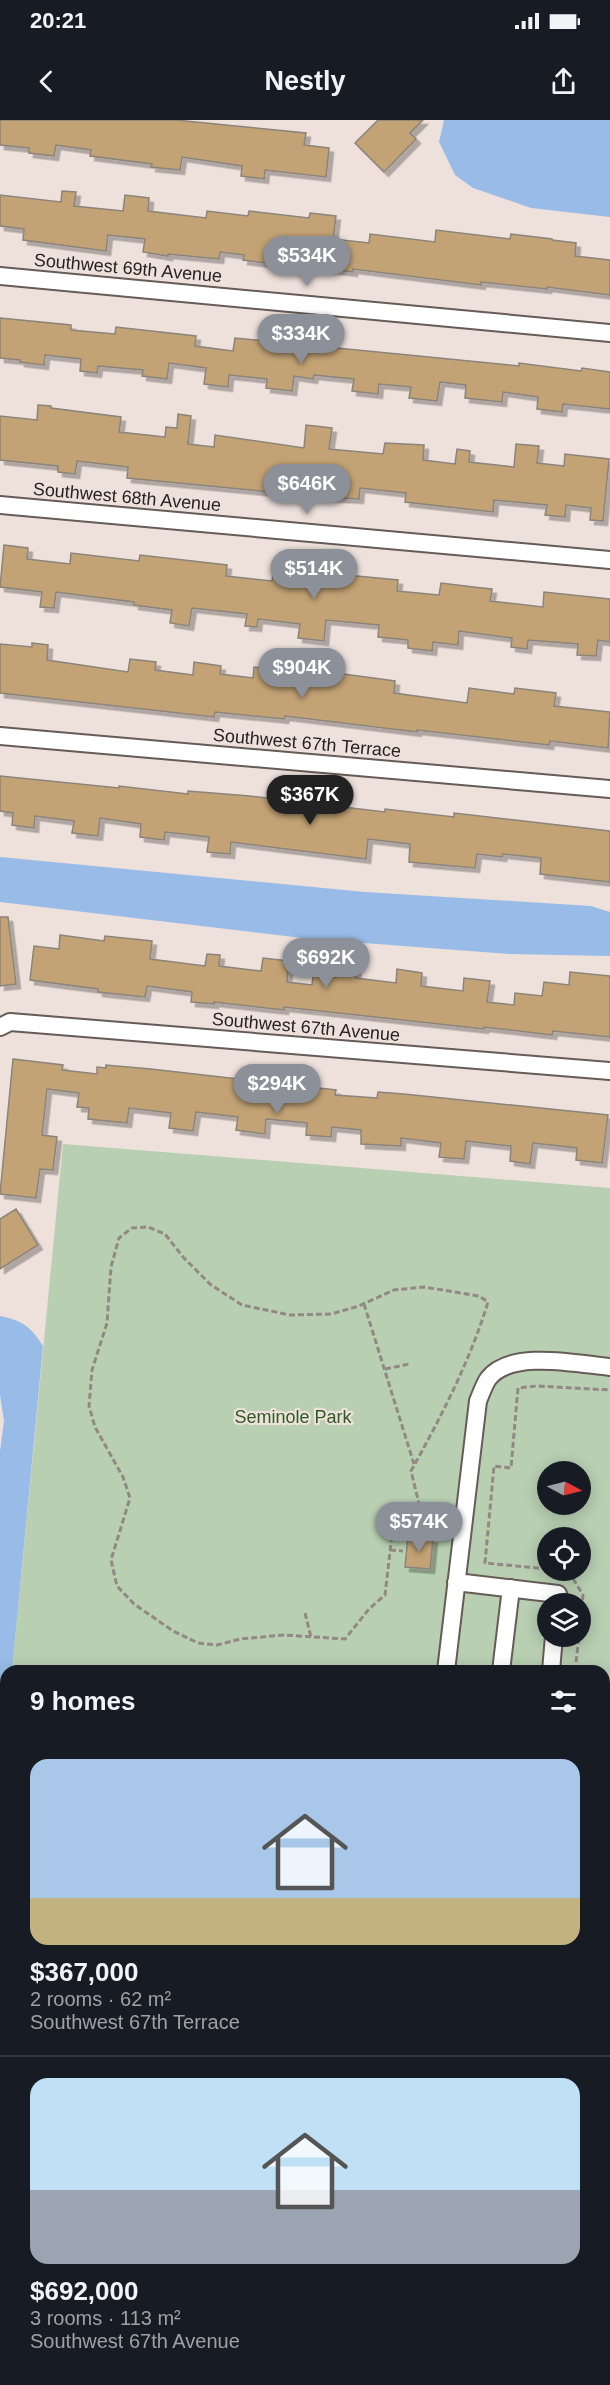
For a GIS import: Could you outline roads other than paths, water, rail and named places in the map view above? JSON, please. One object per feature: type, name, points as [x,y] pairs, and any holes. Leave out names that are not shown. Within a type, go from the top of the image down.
[{"type":"street","name":"Southwest 69th Avenue","points":[[0,276],[610,333]]},
{"type":"street","name":"Southwest 68th Avenue","points":[[0,505],[610,560]]},
{"type":"street","name":"Southwest 67th Terrace","points":[[0,736],[610,789]]},
{"type":"street","name":"Southwest 67th Avenue","points":[[0,1027],[10,1022],[610,1071]]},
{"type":"street","points":[[447,1665],[478,1401],[489,1378],[507,1366],[537,1359],[610,1367]]},
{"type":"street","points":[[456,1582],[550,1593]]},
{"type":"street","points":[[502,1665],[511,1588]]},
{"type":"street","points":[[552,1665],[553,1647]]},
{"type":"water","points":[[444,120],[610,120],[610,217],[531,208],[473,188],[455,175],[439,142]]},
{"type":"water","points":[[0,857],[365,892],[591,906],[610,912],[610,956],[509,954],[311,939],[0,902]]},
{"type":"water","points":[[0,1316],[25,1325],[43,1346],[13,1665],[0,1665],[0,1451],[4,1421],[0,1395]]},
{"type":"park label","name":"Seminole Park","points":[[293,1417]]}]
